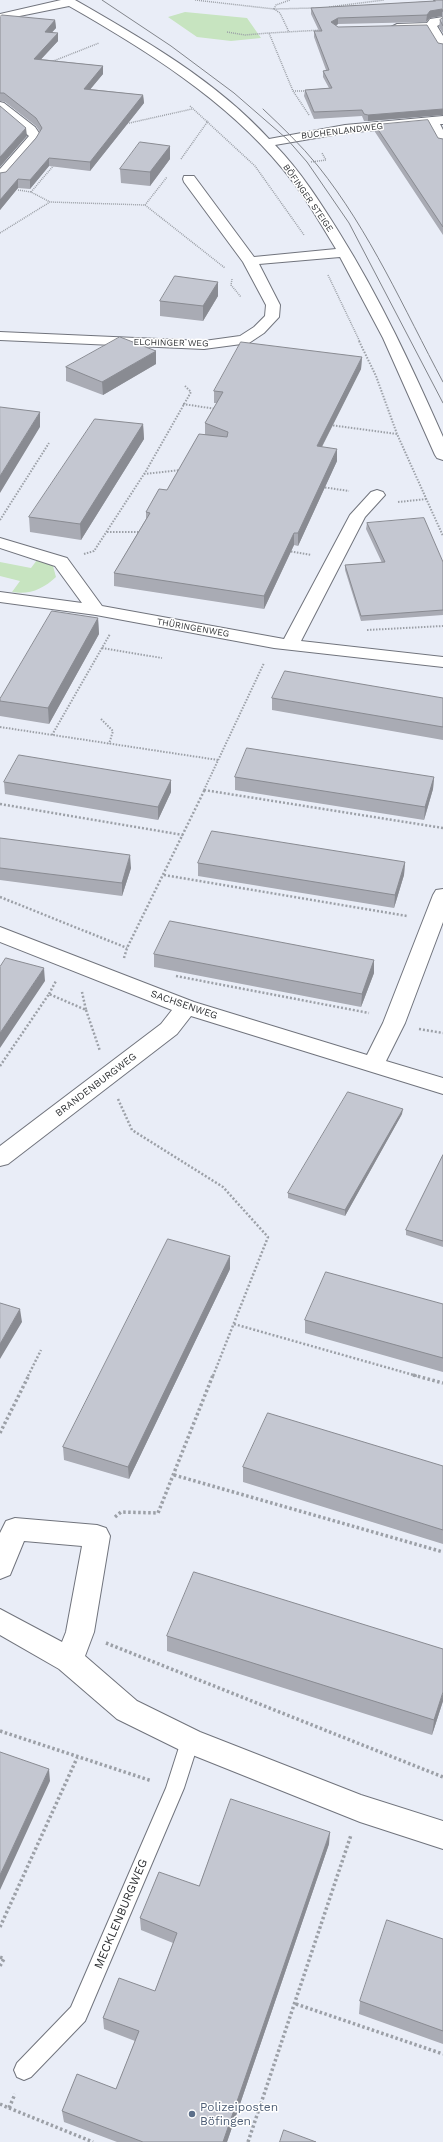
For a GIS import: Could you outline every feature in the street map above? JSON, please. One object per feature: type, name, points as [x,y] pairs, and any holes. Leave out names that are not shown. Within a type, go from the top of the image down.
[{"type":"street","points":[[0,8],[20,1]]},
{"type":"street","points":[[0,16],[69,1]]},
{"type":"street","name":"BÖFINGER STEIGE","points":[[69,1],[175,66],[236,114],[286,164],[345,252],[384,323],[443,455]]},
{"type":"street","points":[[431,26],[434,21],[443,20]]},
{"type":"street","points":[[386,27],[431,26]]},
{"type":"street","points":[[431,26],[443,46]]},
{"type":"street","points":[[443,55],[443,59]]},
{"type":"street","points":[[0,177],[32,143],[35,136],[31,130],[1,109]]},
{"type":"street","points":[[438,121],[443,141]]},
{"type":"street","name":"BUCHENLANDWEG","points":[[266,143],[345,129],[438,121]]},
{"type":"street","name":"ELCHINGER WEG","points":[[0,336],[204,345],[244,340],[259,330],[272,317],[273,305],[250,261],[189,179]]},
{"type":"street","points":[[250,261],[318,253],[345,252]]},
{"type":"street","points":[[282,644],[335,558],[358,516],[377,495]]},
{"type":"street","points":[[0,543],[62,578],[96,610]]},
{"type":"street","points":[[33,602],[62,578]]},
{"type":"street","name":"THÜRINGENWEG","points":[[0,596],[96,610],[282,644],[443,662]]},
{"type":"street","points":[[373,1065],[395,1018],[443,895]]},
{"type":"street","name":"SACHSENWEG","points":[[0,934],[186,1007],[443,1086]]},
{"type":"street","name":"BRANDENBURGWEG","points":[[0,1158],[169,1029],[186,1007]]},
{"type":"street","points":[[0,1567],[15,1529],[97,1536],[80,1632],[69,1660]]},
{"type":"street","points":[[0,1620],[69,1660],[128,1710],[190,1742],[360,1808],[443,1835]]},
{"type":"lane","name":"MECKLENBURGWEG","points":[[24,2070],[78,2014],[175,1788],[190,1742]]},
{"type":"path","points":[[195,0],[274,9],[320,8]]},
{"type":"path","points":[[274,9],[276,5],[290,0]]},
{"type":"path","points":[[351,0],[354,4]]},
{"type":"path","points":[[327,7],[384,0]]},
{"type":"path","points":[[274,9],[280,13],[289,32]]},
{"type":"path","points":[[227,32],[245,35],[324,30]]},
{"type":"path","points":[[269,33],[293,91],[313,122],[304,129],[310,135]]},
{"type":"path","points":[[47,63],[105,40]]},
{"type":"path","points":[[293,91],[314,90]]},
{"type":"path","points":[[187,104],[255,166],[318,253],[376,376],[397,434],[443,536]]},
{"type":"path","points":[[124,124],[193,109]]},
{"type":"path","points":[[16,190],[31,192],[50,202],[145,205],[226,269]]},
{"type":"path","points":[[0,233],[50,202]]},
{"type":"path","points":[[233,274],[231,285],[241,297]]},
{"type":"path","points":[[62,578],[94,551],[144,474],[191,392],[185,386]]},
{"type":"path","points":[[183,404],[223,410]]},
{"type":"path","points":[[326,424],[397,434]]},
{"type":"path","points":[[0,520],[49,443]]},
{"type":"path","points":[[144,474],[185,470]]},
{"type":"path","points":[[315,486],[377,495]]},
{"type":"path","points":[[106,532],[146,532]]},
{"type":"path","points":[[280,550],[335,558]]},
{"type":"path","points":[[52,735],[108,639]]},
{"type":"path","points":[[118,981],[127,948],[164,875],[218,760],[282,644]]},
{"type":"path","points":[[102,648],[162,658]]},
{"type":"path","points":[[101,719],[113,731],[109,744]]},
{"type":"path","points":[[0,727],[218,760]]},
{"type":"path","points":[[204,790],[443,828]]},
{"type":"path","points":[[0,804],[183,835]]},
{"type":"path","points":[[164,875],[433,920]]},
{"type":"path","points":[[0,897],[127,948]]},
{"type":"path","points":[[74,962],[86,1010],[108,1075],[132,1130],[223,1187],[268,1237],[158,1513],[121,1512],[97,1536]]},
{"type":"path","points":[[169,974],[395,1018]]},
{"type":"path","points":[[0,1066],[49,994],[86,1010]]},
{"type":"path","points":[[234,1324],[443,1383]]},
{"type":"path","points":[[0,1433],[41,1350]]},
{"type":"path","points":[[174,1475],[443,1552]]},
{"type":"path","points":[[80,1632],[443,1777]]},
{"type":"path","points":[[0,1731],[77,1758],[175,1788]]},
{"type":"path","points":[[0,1927],[77,1758]]},
{"type":"path","points":[[248,2142],[296,2004],[360,1808]]},
{"type":"path","points":[[0,1957],[4,1959],[0,1966]]},
{"type":"path","points":[[296,2004],[443,2054]]},
{"type":"path","points":[[9,2108],[92,2142]]},
{"type":"green space","points":[[185,12],[247,18],[261,38],[231,41],[197,37],[168,17]]},
{"type":"green space","points":[[37,560],[53,566],[56,577],[46,585],[36,590],[25,593],[12,592],[20,581],[0,576],[0,562],[31,568]]},
{"type":"building","points":[[434,0],[443,0],[443,12],[442,9],[430,11],[427,15],[338,18],[331,22],[338,27],[427,25],[438,43],[443,44],[443,109],[368,115],[364,114],[362,110],[314,112],[305,90],[332,88],[323,71],[329,70],[314,31],[322,31],[311,8],[435,1]]},
{"type":"building","points":[[2,15],[55,20],[45,32],[58,33],[34,59],[103,66],[84,89],[143,95],[90,162],[49,158],[30,180],[18,179],[0,200],[0,173],[6,172],[36,138],[42,128],[36,118],[4,93],[0,93],[0,17]]},
{"type":"building","points":[[443,18],[443,26],[440,20]]},
{"type":"building","points":[[0,106],[26,128],[0,157]]},
{"type":"building","points":[[428,120],[438,138],[443,139],[443,227],[375,125]]},
{"type":"building","points":[[140,142],[170,146],[150,172],[120,169]]},
{"type":"building","points":[[175,276],[218,282],[203,306],[160,301]]},
{"type":"building","points":[[120,337],[156,351],[102,382],[66,367]]},
{"type":"building","points":[[241,342],[362,357],[317,446],[337,449],[298,533],[294,533],[264,596],[114,573],[150,513],[146,512],[159,489],[167,490],[199,434],[227,437],[228,432],[205,423],[223,392],[214,391]]},
{"type":"building","points":[[0,407],[40,412],[0,476]]},
{"type":"building","points":[[95,419],[143,424],[80,524],[29,517]]},
{"type":"building","points":[[424,518],[443,562],[443,610],[361,616],[345,565],[385,562],[367,523]]},
{"type":"building","points":[[52,611],[98,618],[48,708],[0,701],[0,699]]},
{"type":"building","points":[[285,671],[443,698],[443,727],[272,698]]},
{"type":"building","points":[[247,748],[434,777],[425,807],[235,777]]},
{"type":"building","points":[[19,755],[171,780],[158,807],[4,782]]},
{"type":"building","points":[[212,831],[405,862],[395,895],[198,863]]},
{"type":"building","points":[[0,838],[130,855],[122,883],[0,868]]},
{"type":"building","points":[[170,921],[374,960],[362,994],[154,954]]},
{"type":"building","points":[[6,958],[44,968],[0,1033],[0,967]]},
{"type":"building","points":[[348,1092],[403,1109],[345,1210],[288,1193]]},
{"type":"building","points":[[443,1155],[443,1241],[406,1230]]},
{"type":"building","points":[[168,1239],[230,1256],[128,1467],[63,1447]]},
{"type":"building","points":[[326,1272],[443,1304],[443,1358],[305,1320]]},
{"type":"building","points":[[0,1303],[20,1309],[0,1344]]},
{"type":"building","points":[[268,1413],[443,1466],[443,1530],[243,1467]]},
{"type":"building","points":[[194,1572],[443,1649],[443,1692],[434,1720],[167,1636]]},
{"type":"building","points":[[0,1752],[49,1769],[0,1875]]},
{"type":"building","points":[[231,1799],[330,1832],[223,2142],[143,2142],[62,2111],[77,2074],[116,2089],[139,2031],[103,2018],[119,1978],[155,1991],[177,1933],[140,1918],[159,1872],[199,1886]]},
{"type":"building","points":[[387,1920],[443,1939],[443,2031],[360,2001]]},
{"type":"building","points":[[284,2130],[316,2142],[280,2142]]},
{"type":"tram line","points":[[102,0],[171,46],[234,93],[287,139],[307,162],[349,223],[443,403]]},
{"type":"tram line","points":[[263,109],[312,158],[337,191],[354,217],[385,271],[443,382]]},
{"type":"place","name":"Polizeiposten Böfingen","points":[[192,2114]]}]
